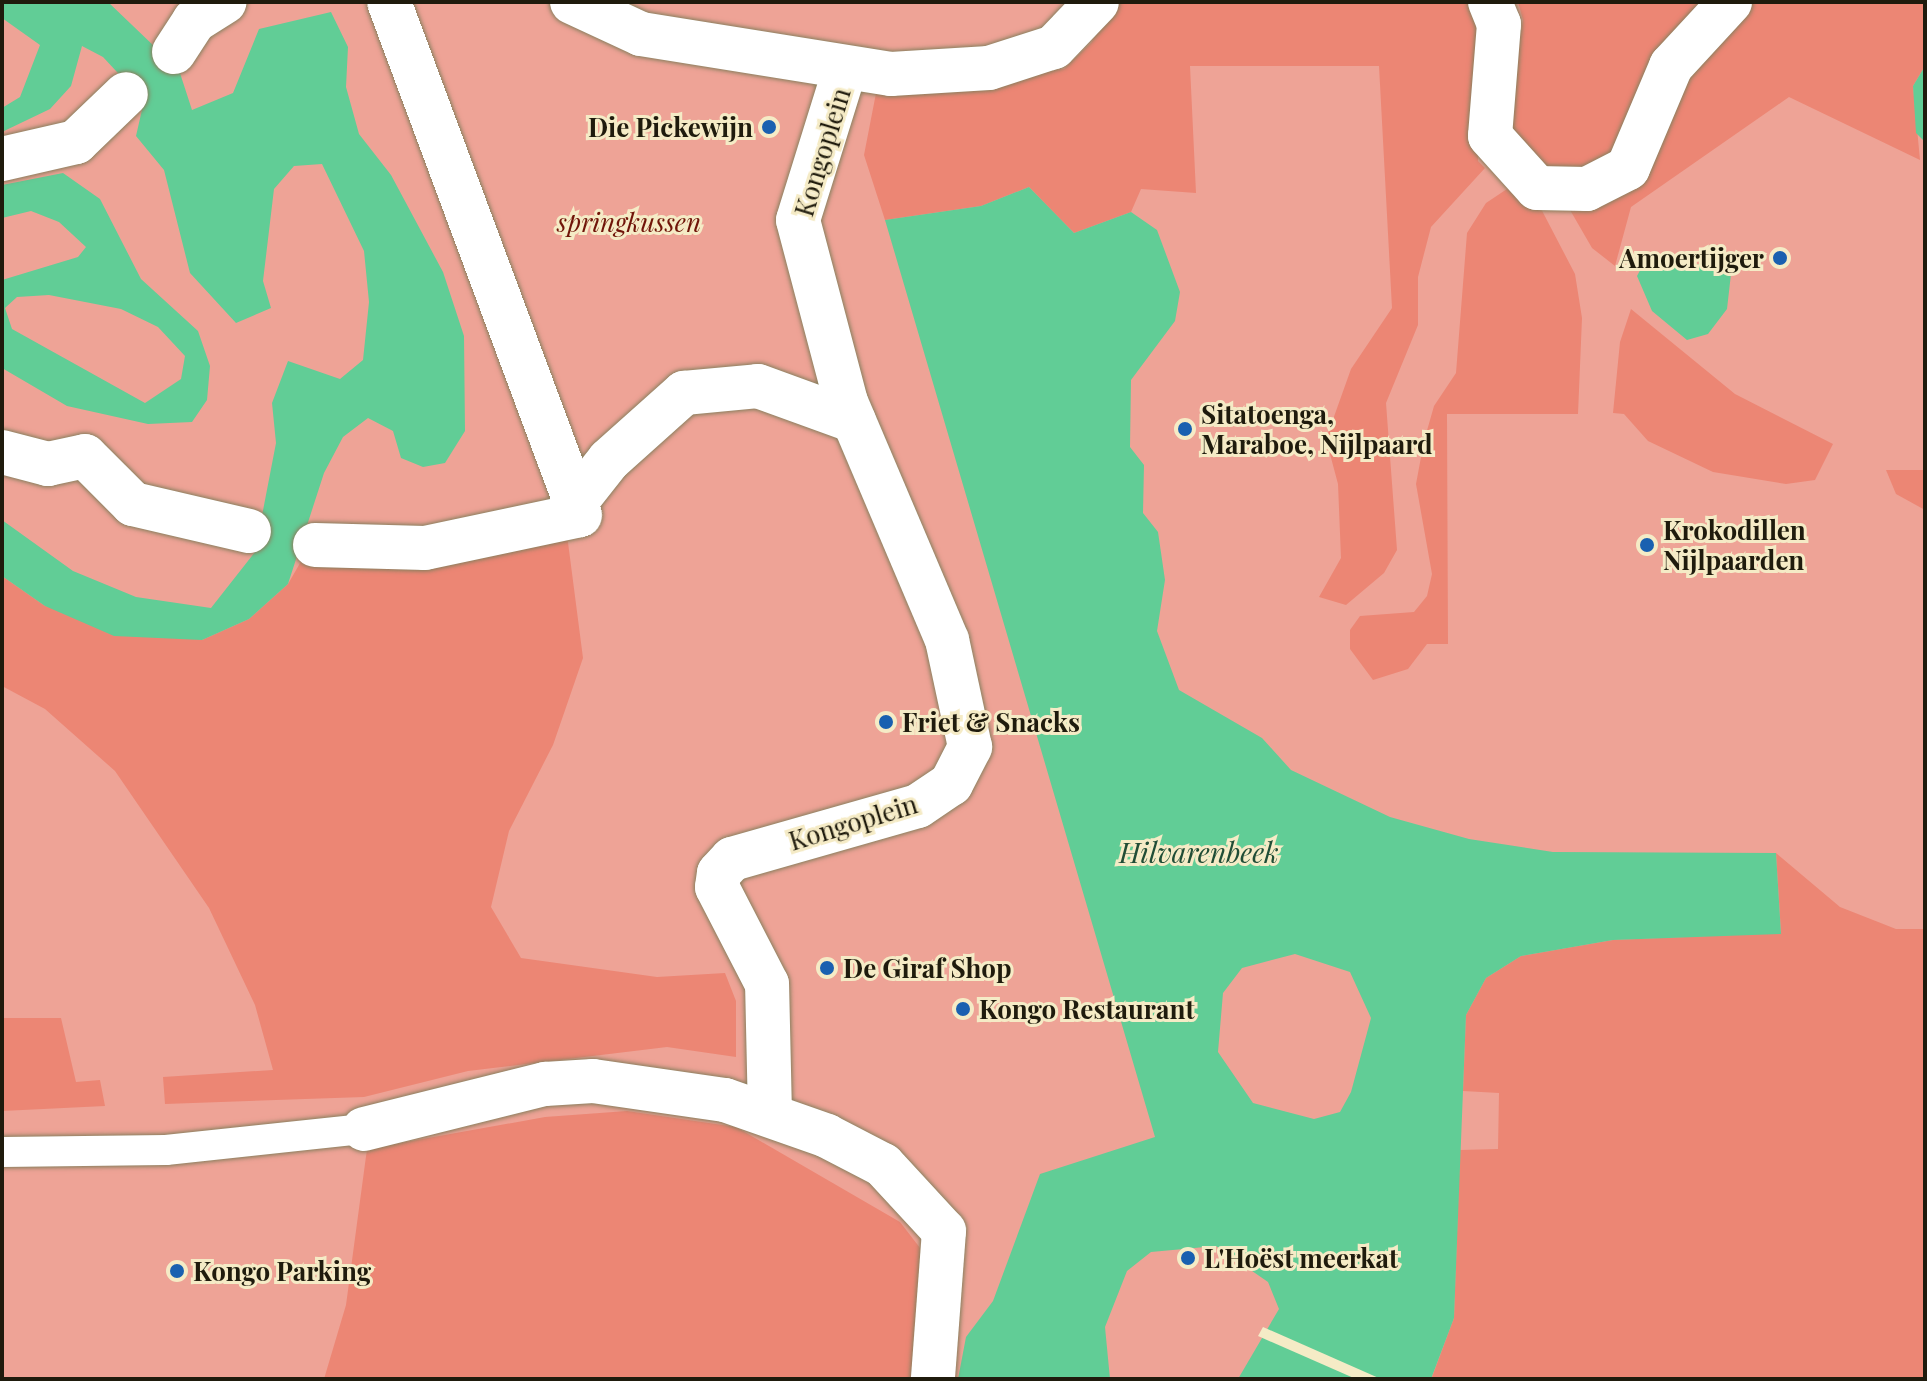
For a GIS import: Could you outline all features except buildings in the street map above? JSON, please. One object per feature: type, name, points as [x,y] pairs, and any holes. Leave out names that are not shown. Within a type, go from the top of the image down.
[{"type":"street","points":[[174,52],[194,21],[225,2]]},
{"type":"street","points":[[315,545],[425,548],[580,515],[389,2]]},
{"type":"street","points":[[572,2],[641,34],[845,69],[989,68],[1054,47],[1097,2]]},
{"type":"street","points":[[1490,2],[1499,24],[1490,136],[1537,188],[1587,189],[1628,168],[1671,66],[1730,2]]},
{"type":"street","name":"Kongoplein","points":[[770,1114],[767,984],[717,887],[719,873],[732,859],[918,806],[951,784],[970,747],[947,640],[854,421],[798,220],[845,69]]},
{"type":"street","points":[[2,159],[76,142],[126,94]]},
{"type":"street","points":[[575,503],[609,460],[684,393],[758,386],[854,421]]},
{"type":"street","points":[[2,452],[48,464],[85,456],[133,504],[249,531]]},
{"type":"street","points":[[364,1129],[545,1084],[593,1081],[651,1085],[770,1114],[883,1165],[944,1231],[933,1379]]},
{"type":"lane","points":[[2,1152],[166,1150],[364,1129]]},
{"type":"green space","name":"springkussen","points":[[2,2],[1925,2],[1925,1379],[2,1379]]},
{"type":"shaded area","points":[[1117,2],[1477,2],[1478,161],[1485,168],[1431,227],[1418,277],[1418,325],[1386,403],[1397,550],[1384,573],[1346,605],[1319,597],[1341,558],[1338,484],[1326,439],[1351,369],[1392,308],[1379,66],[1190,66],[1196,193],[1141,189],[1131,212],[1074,233],[1029,187],[981,206],[885,220],[864,155],[877,88],[1064,69],[1091,43]]},
{"type":"shaded area","points":[[1518,2],[1708,2],[1607,167],[1541,171],[1511,144],[1509,100],[1523,20]]},
{"type":"shaded area","points":[[1748,2],[1925,2],[1925,66],[1913,86],[1920,160],[1789,97],[1631,207],[1615,266],[1592,248],[1566,203],[1683,83]]},
{"type":"shaded area","points":[[1507,189],[1538,203],[1575,274],[1582,318],[1578,414],[1447,414],[1448,644],[1427,644],[1408,669],[1373,680],[1350,649],[1350,630],[1360,616],[1414,612],[1427,596],[1432,574],[1416,484],[1424,441],[1434,406],[1456,373],[1467,233],[1486,203]]},
{"type":"shaded area","points":[[1631,309],[1735,394],[1833,444],[1815,480],[1786,484],[1713,472],[1648,441],[1624,414],[1613,413],[1620,342]]},
{"type":"shaded area","points":[[1886,470],[1925,470],[1925,510],[1896,494]]},
{"type":"shaded area","points":[[566,527],[583,658],[553,745],[509,831],[491,907],[521,958],[657,977],[725,973],[736,1001],[736,1057],[667,1047],[468,1071],[364,1097],[165,1104],[163,1077],[273,1070],[255,1005],[209,908],[115,771],[45,709],[2,686],[2,576],[45,606],[202,640],[249,619],[288,584],[303,558]]},
{"type":"shaded area","points":[[1776,853],[1840,907],[1896,929],[1925,929],[1925,1379],[1432,1377],[1454,1318],[1460,1150],[1498,1149],[1499,1093],[1463,1091],[1466,1015],[1486,978],[1521,956],[1613,940],[1781,933]]},
{"type":"shaded area","points":[[2,1018],[61,1018],[76,1082],[100,1080],[105,1106],[2,1111]]},
{"type":"shaded area","points":[[627,1111],[736,1127],[900,1222],[927,1257],[914,1379],[324,1379],[346,1305],[367,1149],[545,1117]]},
{"type":"water","points":[[2,2],[108,2],[179,70],[192,110],[233,93],[259,29],[331,12],[348,47],[346,87],[359,134],[391,175],[443,272],[464,336],[465,431],[445,463],[423,467],[401,458],[393,431],[368,418],[343,437],[324,473],[288,584],[249,619],[202,640],[114,636],[45,606],[2,576],[2,520],[73,571],[136,597],[211,608],[255,552],[276,443],[272,403],[288,361],[340,379],[363,360],[369,302],[364,251],[322,164],[294,166],[274,189],[263,281],[271,308],[236,323],[190,273],[164,170],[136,136],[144,101],[103,57],[82,46],[71,86],[50,109],[2,132],[2,108],[20,97],[40,45],[2,18]]},
{"type":"water","points":[[1925,66],[1925,142],[1916,133],[1913,86]]},
{"type":"water","points":[[63,173],[100,199],[141,279],[198,331],[210,366],[207,400],[192,422],[148,424],[67,406],[2,368],[2,280],[78,257],[86,247],[59,222],[31,211],[2,218],[2,185]],"holes":[[[49,295],[121,309],[158,327],[185,356],[181,379],[145,403],[12,329],[5,308],[17,297]]]},
{"type":"water","name":"Hilvarenbeek","points":[[1029,187],[1074,233],[1131,212],[1157,230],[1180,292],[1175,321],[1131,380],[1130,447],[1144,465],[1143,513],[1158,532],[1165,580],[1157,631],[1179,690],[1262,738],[1291,770],[1390,817],[1469,839],[1553,852],[1776,853],[1781,934],[1613,940],[1521,956],[1486,978],[1466,1015],[1454,1318],[1431,1379],[1238,1379],[1279,1309],[1268,1282],[1216,1246],[1151,1252],[1127,1271],[1105,1327],[1110,1379],[958,1379],[966,1337],[993,1301],[1040,1174],[1155,1137],[885,220],[981,206]],"holes":[[[1295,954],[1350,972],[1371,1018],[1351,1092],[1340,1112],[1314,1119],[1253,1103],[1218,1052],[1223,993],[1242,968]]]},
{"type":"water","points":[[1650,252],[1691,265],[1720,263],[1731,274],[1727,309],[1708,334],[1687,340],[1652,311],[1637,276]]},
{"type":"pier","points":[[1263,1327],[1381,1379],[1356,1379],[1258,1336]]},
{"type":"place","name":"Die Pickewijn","points":[[769,127]]},
{"type":"place","name":"Amoertijger","points":[[1780,258]]},
{"type":"place","name":"Sitatoenga, Maraboe, Nijlpaard","points":[[1185,429]]},
{"type":"place","name":"Krokodillen Nijlpaarden","points":[[1647,545]]},
{"type":"place","name":"Friet & Snacks","points":[[886,722]]},
{"type":"place","name":"De Giraf Shop","points":[[827,968]]},
{"type":"place","name":"Kongo Restaurant","points":[[963,1009]]},
{"type":"place","name":"L'Hoëst meerkat","points":[[1188,1258]]},
{"type":"place","name":"Kongo Parking","points":[[177,1271]]}]
